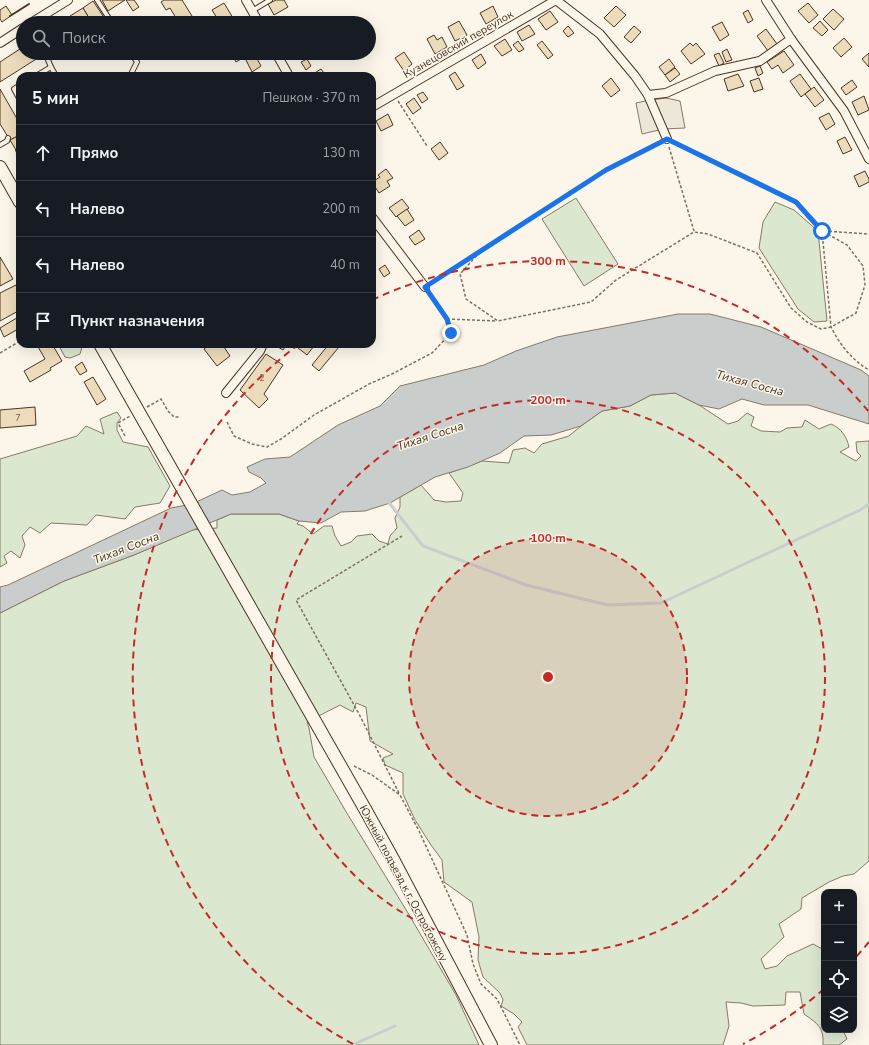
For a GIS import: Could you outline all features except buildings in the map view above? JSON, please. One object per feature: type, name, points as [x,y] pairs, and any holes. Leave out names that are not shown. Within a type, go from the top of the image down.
[{"type":"main road","points":[[0,167],[16,195]]},
{"type":"main road","name":"Южный подъезд к г. Острогожску","points":[[102,348],[394,861],[491,1045]]},
{"type":"street","points":[[44,16],[68,0]]},
{"type":"street","points":[[246,0],[255,16]]},
{"type":"street","points":[[556,0],[600,34],[635,76],[648,95],[667,139]]},
{"type":"street","name":"Кузнецовский переулок","points":[[376,105],[556,0]]},
{"type":"street","points":[[766,0],[791,40],[844,111],[869,159]]},
{"type":"street","points":[[0,42],[16,32]]},
{"type":"street","points":[[648,95],[666,93],[715,71],[760,61],[791,40]]},
{"type":"street","points":[[280,60],[287,72]]},
{"type":"street","points":[[376,222],[425,287]]},
{"type":"street","points":[[226,393],[261,348]]},
{"type":"lane","points":[[97,0],[107,16]]},
{"type":"lane","points":[[252,11],[270,0]]},
{"type":"lane","points":[[48,60],[54,72]]},
{"type":"lane","points":[[132,72],[136,62],[135,60]]},
{"type":"lane","points":[[43,72],[51,67]]},
{"type":"lane","points":[[0,145],[7,141],[8,138]]},
{"type":"path","points":[[394,94],[427,146]]},
{"type":"path","points":[[447,319],[498,321],[591,302],[616,280],[694,232],[708,234],[757,253],[791,308],[807,322],[821,329],[831,327],[856,313],[865,285],[862,266],[847,245],[822,231],[796,202],[667,139]]},
{"type":"path","points":[[667,139],[694,232]]},
{"type":"path","points":[[227,422],[234,436],[252,444],[267,447],[314,416],[369,384],[432,353],[451,333],[447,319],[425,287],[606,170],[667,139]]},
{"type":"path","points":[[822,231],[869,234]]},
{"type":"path","points":[[822,231],[831,327],[836,338],[857,363],[869,370]]},
{"type":"path","points":[[480,252],[460,274],[466,299],[498,321]]},
{"type":"path","points":[[0,353],[16,343]]},
{"type":"path","points":[[125,436],[118,423],[161,399],[174,418],[179,417]]},
{"type":"path","points":[[402,536],[296,600],[359,714],[419,831],[467,935],[473,964],[481,984],[497,999],[520,1045]]},
{"type":"path","points":[[336,758],[372,775],[400,795]]},
{"type":"green space","points":[[576,198],[618,264],[584,286],[542,219]]},
{"type":"green space","points":[[775,202],[794,210],[818,231],[827,321],[814,322],[798,309],[759,248],[763,222]]},
{"type":"green space","points":[[60,348],[82,348],[80,354],[70,358],[65,357]]},
{"type":"green space","points":[[675,393],[699,405],[728,424],[738,421],[747,413],[754,417],[751,426],[761,431],[780,432],[787,428],[802,427],[805,420],[819,429],[831,424],[841,430],[848,443],[849,447],[840,452],[856,461],[861,456],[857,452],[856,442],[869,441],[869,861],[854,874],[843,876],[829,882],[802,898],[801,909],[779,924],[784,937],[761,959],[765,969],[777,966],[787,956],[813,944],[821,948],[821,1030],[819,1026],[804,1014],[800,992],[786,992],[785,1005],[753,1006],[741,1003],[726,1002],[729,1026],[723,1045],[527,1045],[518,1027],[522,1022],[514,1014],[501,1006],[503,1000],[500,993],[483,977],[478,960],[479,937],[472,902],[444,882],[442,860],[415,820],[403,794],[403,773],[385,765],[383,758],[393,754],[370,741],[366,707],[356,703],[353,712],[340,705],[307,722],[314,757],[456,995],[479,1045],[0,1045],[0,613],[64,581],[134,555],[192,530],[217,528],[217,520],[231,514],[279,514],[299,521],[297,524],[303,526],[313,534],[324,526],[332,526],[335,536],[341,546],[351,542],[357,536],[372,534],[379,541],[388,544],[390,536],[397,528],[395,518],[400,507],[400,497],[421,485],[434,500],[446,502],[461,501],[463,493],[449,473],[482,461],[509,463],[513,450],[525,448],[534,453],[542,444],[569,436],[602,411],[630,406],[651,395]]},
{"type":"green space","points":[[117,412],[121,418],[117,423],[117,430],[123,442],[148,447],[170,486],[160,503],[135,507],[125,519],[96,515],[87,525],[51,523],[40,533],[30,527],[22,536],[25,545],[20,558],[11,551],[4,556],[7,563],[0,567],[0,459],[77,436],[86,426],[104,434],[100,419]]},
{"type":"green space","points":[[844,1033],[847,1039],[839,1045],[823,1045],[822,1034]]},
{"type":"shaded area","points":[[666,98],[680,101],[685,128],[663,129],[642,134],[636,103]]},
{"type":"water","name":"Тихая Сосна","points":[[678,314],[710,314],[761,327],[861,370],[869,376],[869,424],[808,405],[764,405],[742,399],[719,409],[699,405],[675,393],[651,395],[630,406],[602,411],[581,426],[551,435],[524,436],[500,453],[468,467],[435,477],[390,503],[365,511],[341,512],[321,523],[299,521],[279,514],[231,514],[134,555],[64,581],[0,613],[0,587],[8,585],[171,508],[192,504],[222,490],[232,495],[250,492],[266,483],[261,478],[249,472],[247,467],[265,459],[290,457],[338,425],[380,406],[400,386],[484,365],[516,351],[557,337]]},
{"type":"waterway","points":[[387,500],[423,546],[526,585],[608,605],[661,603],[860,510],[869,504]]},
{"type":"waterway","points":[[352,1045],[395,1026]]},
{"type":"wall","points":[[10,16],[29,4]]},
{"type":"route","points":[[451,333],[447,319],[425,287],[606,170],[667,139],[796,202],[822,231]]}]
